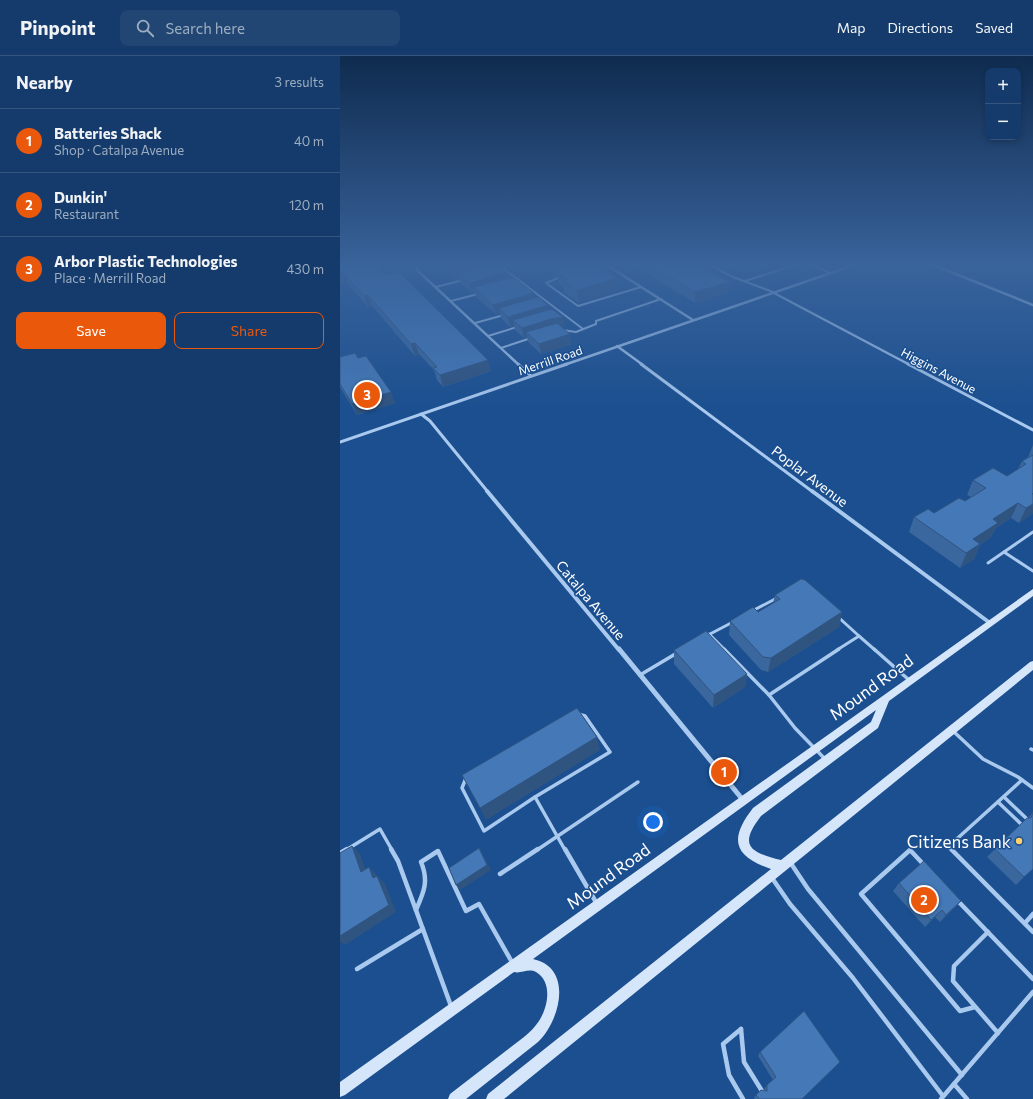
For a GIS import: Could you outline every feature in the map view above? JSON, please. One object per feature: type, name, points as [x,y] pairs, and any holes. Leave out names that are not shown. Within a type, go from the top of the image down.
[{"type":"main road","name":"Mound Road","points":[[340,1090],[1033,592]]},
{"type":"main road","points":[[493,1099],[1033,665]]},
{"type":"main road","points":[[785,863],[763,862],[747,851],[742,841],[745,828],[757,812],[875,725],[884,700]]},
{"type":"main road","points":[[455,1099],[525,1044],[543,1027],[549,1015],[554,990],[549,975],[537,965],[524,963],[496,978]]},
{"type":"street","points":[[464,313],[531,376]]},
{"type":"street","points":[[682,313],[694,320]]},
{"type":"street","name":"Merrill Road","points":[[340,442],[715,313]]},
{"type":"street","name":"Higgins Avenue","points":[[813,313],[1033,430]]},
{"type":"street","name":"Poplar Avenue","points":[[617,346],[990,623]]},
{"type":"street","name":"Catalpa Avenue","points":[[422,414],[430,421],[743,800]]},
{"type":"lane","points":[[555,315],[563,313],[583,329]]},
{"type":"lane","points":[[560,330],[576,332],[596,324],[596,321],[622,313]]},
{"type":"lane","points":[[475,323],[504,315]]},
{"type":"lane","points":[[488,336],[518,327]]},
{"type":"lane","points":[[501,348],[533,338]]},
{"type":"lane","points":[[988,563],[1033,532]]},
{"type":"lane","points":[[1004,552],[1033,571]]},
{"type":"lane","points":[[753,611],[780,596]]},
{"type":"lane","points":[[830,610],[910,681]]},
{"type":"lane","points":[[703,637],[739,619]]},
{"type":"lane","points":[[710,634],[769,695],[795,728],[826,761]]},
{"type":"lane","points":[[769,695],[860,636]]},
{"type":"lane","points":[[640,675],[684,649]]},
{"type":"lane","points":[[473,774],[466,778],[462,788],[484,831],[535,797],[610,752],[585,716],[576,714]]},
{"type":"lane","points":[[952,730],[983,759],[1022,780],[1033,788]]},
{"type":"lane","points":[[1022,780],[950,846],[1033,932]]},
{"type":"lane","points":[[500,874],[638,782]]},
{"type":"lane","points":[[535,797],[598,905]]},
{"type":"lane","points":[[1004,797],[1027,819]]},
{"type":"lane","points":[[998,802],[1021,824]]},
{"type":"lane","points":[[340,853],[380,829],[398,861],[453,1009]]},
{"type":"lane","points":[[930,872],[910,850],[861,894],[960,1010],[975,1007]]},
{"type":"lane","points":[[416,911],[428,883],[426,872],[421,862],[438,851],[466,911],[479,904],[514,966]]},
{"type":"lane","points":[[785,863],[962,1075]]},
{"type":"lane","points":[[770,875],[790,904],[853,978],[942,1098],[1033,992]]},
{"type":"lane","points":[[951,894],[1033,979]]},
{"type":"lane","points":[[1024,923],[1033,914]]},
{"type":"lane","points":[[357,969],[423,929]]},
{"type":"lane","points":[[988,932],[954,966],[953,981],[998,1033]]},
{"type":"lane","points":[[743,1099],[729,1075],[724,1044],[741,1029],[744,1062],[762,1091]]},
{"type":"lane","points":[[954,1084],[967,1099]]},
{"type":"building","points":[[384,313],[440,313],[488,360],[440,375],[433,368],[437,367],[415,343],[411,344]]},
{"type":"building","points":[[504,313],[522,313],[508,317]]},
{"type":"building","points":[[539,313],[557,313],[563,317],[522,328],[513,320]]},
{"type":"building","points":[[557,323],[570,334],[539,344],[526,332]]},
{"type":"building","points":[[355,353],[358,358],[366,356],[391,392],[352,404],[340,384],[340,357]]},
{"type":"building","points":[[1033,455],[1033,504],[1026,508],[1018,503],[993,519],[998,523],[973,539],[980,544],[966,553],[914,517],[928,509],[934,513],[959,498],[965,501],[986,488],[973,480],[993,468],[1007,476],[1026,464],[1022,461]]},
{"type":"building","points":[[801,579],[805,580],[842,612],[771,658],[763,657],[730,621],[753,607],[758,612],[780,599],[775,595]]},
{"type":"building","points":[[706,631],[747,674],[714,695],[674,650]]},
{"type":"building","points":[[577,708],[597,737],[480,808],[462,775]]},
{"type":"building","name":"Citizens Bank","points":[[1033,812],[1033,869],[1024,877],[995,849],[1027,818],[1031,818]]},
{"type":"building","points":[[352,846],[361,872],[369,867],[373,878],[377,876],[389,905],[340,936],[340,853]]},
{"type":"building","points":[[479,848],[487,865],[456,885],[449,868]]},
{"type":"building","points":[[924,861],[961,901],[946,915],[942,910],[931,920],[899,883]]},
{"type":"building","points":[[804,1011],[840,1062],[802,1099],[759,1099],[756,1095],[761,1090],[767,1091],[767,1085],[776,1077],[760,1052]]},
{"type":"place","name":"Arbor Plastic Technologies","points":[[367,395]]},
{"type":"place","name":"Batteries Shack","points":[[724,772]]},
{"type":"place","name":"Citizens Bank","points":[[1019,841]]},
{"type":"place","name":"Dunkin'","points":[[924,900]]}]
